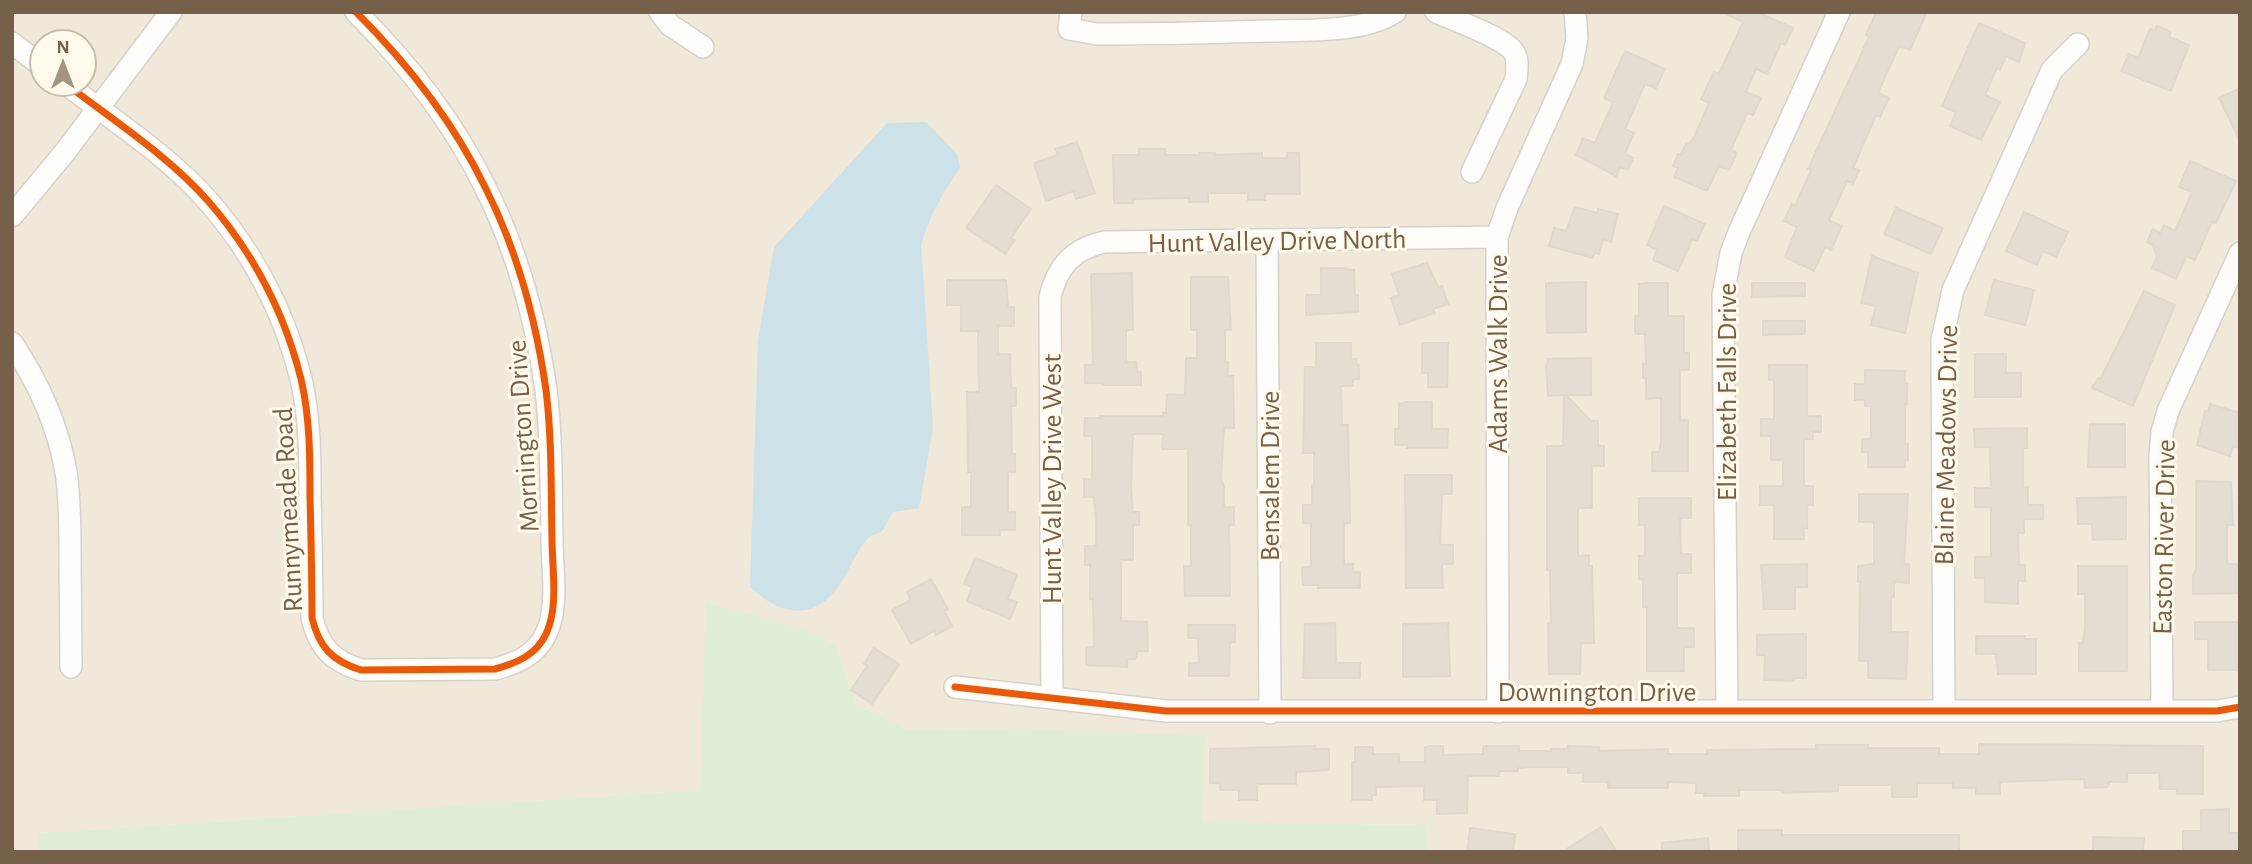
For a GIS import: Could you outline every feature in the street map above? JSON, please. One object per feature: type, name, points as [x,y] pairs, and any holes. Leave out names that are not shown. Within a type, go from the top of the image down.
[{"type":"street","points":[[12,216],[65,152],[171,12]]},
{"type":"street","name":"Mornington Drive","points":[[323,646],[344,665],[360,670],[495,669],[514,664],[532,653],[546,634],[552,609],[550,460],[546,393],[535,322],[496,211],[463,146],[434,99],[356,12]]},
{"type":"street","points":[[660,12],[670,25],[702,47]]},
{"type":"street","points":[[1071,12],[1069,29],[1097,34],[1323,29],[1384,20],[1395,12]]},
{"type":"street","points":[[1436,12],[1503,43],[1513,52],[1517,62],[1516,79],[1472,172]]},
{"type":"street","name":"Adams Walk Drive","points":[[1498,712],[1497,237],[1507,208],[1572,64],[1577,38],[1575,12]]},
{"type":"street","name":"Elizabeth Falls Drive","points":[[1727,711],[1723,295],[1726,274],[1739,232],[1839,12]]},
{"type":"street","points":[[12,43],[28,55]]},
{"type":"street","name":"Blaine Meadows Drive","points":[[1944,711],[1942,340],[1946,315],[1952,290],[2052,70],[2078,44]]},
{"type":"street","name":"Runnymeade Road","points":[[84,98],[166,162],[208,201],[239,241],[263,281],[286,328],[301,381],[309,440],[313,618],[316,634],[323,646]]},
{"type":"street","name":"Hunt Valley Drive North","points":[[1064,264],[1076,252],[1105,242],[1497,237]]},
{"type":"street","name":"Bensalem Drive","points":[[1267,240],[1270,713]]},
{"type":"street","name":"Easton River Drive","points":[[2162,711],[2162,432],[2168,411],[2240,253]]},
{"type":"street","name":"Hunt Valley Drive West","points":[[1052,698],[1050,297],[1054,282],[1064,264]]},
{"type":"street","points":[[12,343],[30,370],[47,408],[66,473],[71,667]]},
{"type":"street","name":"Downington Drive","points":[[955,687],[1166,712],[2217,711],[2240,706]]},
{"type":"shaded area","points":[[12,12],[2240,12],[2240,852],[1429,852],[1425,825],[1202,822],[1013,729],[909,730],[855,704],[837,646],[707,602],[700,790],[40,833],[38,852],[12,852]]},
{"type":"green space","points":[[706,602],[812,633],[837,646],[855,704],[909,730],[1013,729],[1205,736],[1202,822],[1425,825],[1429,852],[38,852],[39,833],[700,790]]},
{"type":"water","points":[[926,122],[957,154],[960,168],[937,205],[921,245],[933,428],[919,508],[893,512],[882,531],[864,543],[840,584],[819,605],[796,611],[785,609],[761,597],[750,587],[758,341],[774,247],[887,123]]},
{"type":"building","points":[[1722,12],[1758,12],[1793,28],[1785,45],[1781,43],[1767,74],[1756,69],[1746,92],[1761,98],[1753,115],[1747,113],[1731,150],[1737,153],[1729,170],[1719,166],[1707,191],[1674,177],[1678,168],[1673,166],[1678,154],[1681,155],[1686,143],[1689,144],[1695,135],[1709,103],[1701,99],[1714,72],[1719,74],[1743,22]]},
{"type":"building","points":[[1876,12],[1927,12],[1910,50],[1899,46],[1878,93],[1889,98],[1880,117],[1876,115],[1853,168],[1859,170],[1853,184],[1847,181],[1830,218],[1830,221],[1842,226],[1831,250],[1825,247],[1814,271],[1785,257],[1797,227],[1784,221],[1792,204],[1795,206],[1811,170],[1808,169],[1869,37],[1866,35]]},
{"type":"building","points":[[1979,23],[2025,43],[2019,62],[2006,56],[2000,70],[1997,68],[1985,95],[2000,102],[1981,140],[1950,126],[1956,112],[1942,106]]},
{"type":"building","points":[[2157,26],[2171,32],[2169,37],[2189,45],[2171,91],[2121,71],[2129,54],[2138,58],[2150,29],[2155,31]]},
{"type":"building","points":[[1625,51],[1665,69],[1656,88],[1645,84],[1625,129],[1634,133],[1625,154],[1633,158],[1628,170],[1620,167],[1616,176],[1576,155],[1583,138],[1595,143],[1613,102],[1604,98]]},
{"type":"building","points":[[2240,88],[2240,141],[2219,98]]},
{"type":"building","points":[[1077,142],[1095,193],[1076,199],[1074,191],[1046,201],[1034,163],[1058,155],[1056,149]]},
{"type":"building","points":[[1139,149],[1165,149],[1166,155],[1262,153],[1262,158],[1287,158],[1287,153],[1299,153],[1300,194],[1265,194],[1265,200],[1248,200],[1248,193],[1208,193],[1208,202],[1189,202],[1189,198],[1133,199],[1133,203],[1114,203],[1113,155],[1139,155]]},
{"type":"building","points":[[2190,161],[2236,181],[2216,223],[2212,222],[2195,260],[2186,256],[2176,279],[2152,268],[2157,257],[2153,245],[2147,242],[2153,229],[2160,233],[2164,225],[2175,231],[2192,192],[2179,187]]},
{"type":"building","points":[[996,185],[1031,209],[1011,238],[1015,240],[1005,254],[966,228]]},
{"type":"building","points":[[1664,206],[1705,224],[1697,241],[1692,239],[1678,271],[1653,260],[1657,250],[1647,245]]},
{"type":"building","points":[[1575,207],[1597,213],[1598,209],[1618,214],[1611,242],[1603,239],[1599,254],[1594,253],[1593,258],[1549,246],[1554,228],[1566,231]]},
{"type":"building","points":[[1896,208],[1943,228],[1931,254],[1884,234]]},
{"type":"building","points":[[2024,212],[2068,232],[2056,257],[2043,251],[2037,265],[2006,251]]},
{"type":"building","points":[[1872,256],[1918,273],[1905,333],[1871,325],[1876,306],[1861,303]]},
{"type":"building","points":[[1427,263],[1438,287],[1442,286],[1448,304],[1433,309],[1435,313],[1400,325],[1391,298],[1399,295],[1392,274]]},
{"type":"building","points":[[1321,268],[1354,270],[1358,312],[1306,315],[1306,295],[1321,295]]},
{"type":"building","points":[[1132,273],[1133,330],[1126,330],[1126,362],[1136,362],[1137,372],[1141,372],[1141,385],[1085,383],[1085,365],[1093,365],[1091,274]]},
{"type":"building","points":[[1191,277],[1228,277],[1231,330],[1225,330],[1225,362],[1228,362],[1228,376],[1233,376],[1234,428],[1224,428],[1221,478],[1224,507],[1234,507],[1234,525],[1229,525],[1230,596],[1185,596],[1184,566],[1191,566],[1188,449],[1162,449],[1163,434],[1133,434],[1131,489],[1133,512],[1139,512],[1139,525],[1133,525],[1133,560],[1121,560],[1121,621],[1147,622],[1148,651],[1138,651],[1135,659],[1127,659],[1127,667],[1086,665],[1086,647],[1094,647],[1090,565],[1085,565],[1085,546],[1096,546],[1096,517],[1094,497],[1084,497],[1084,479],[1092,479],[1092,436],[1084,436],[1085,418],[1163,416],[1163,413],[1166,413],[1167,394],[1185,395],[1186,358],[1197,358],[1197,330],[1191,330]]},
{"type":"building","points":[[947,280],[1006,280],[1008,307],[1014,307],[1014,326],[998,326],[998,354],[1010,354],[1011,388],[1016,388],[1016,406],[1011,406],[1015,472],[1008,472],[1008,512],[1015,512],[1015,530],[1000,530],[1000,535],[962,535],[962,507],[971,507],[967,392],[979,392],[978,331],[961,331],[961,305],[947,305]]},
{"type":"building","points":[[1994,280],[2034,290],[2025,325],[1985,315]]},
{"type":"building","points":[[1586,282],[1586,332],[1547,333],[1546,283]]},
{"type":"building","points":[[1668,283],[1668,316],[1684,316],[1684,353],[1689,353],[1689,370],[1680,370],[1680,420],[1688,420],[1688,471],[1652,471],[1652,452],[1659,452],[1661,444],[1661,398],[1646,399],[1646,378],[1643,378],[1643,364],[1646,364],[1645,334],[1635,334],[1635,316],[1639,316],[1639,284]]},
{"type":"building","points":[[1752,283],[1805,283],[1805,296],[1752,297]]},
{"type":"building","points":[[2144,291],[2175,305],[2133,406],[2092,388],[2098,378],[2101,378]]},
{"type":"building","points":[[1763,321],[1805,321],[1805,334],[1763,335]]},
{"type":"building","points":[[1316,343],[1351,343],[1351,359],[1356,359],[1359,365],[1359,379],[1353,379],[1353,386],[1341,386],[1342,425],[1348,425],[1350,523],[1344,523],[1344,564],[1353,564],[1353,572],[1360,572],[1360,588],[1318,588],[1318,585],[1303,585],[1302,567],[1311,567],[1311,523],[1303,523],[1303,505],[1312,505],[1314,486],[1314,453],[1303,453],[1305,367],[1316,367]]},
{"type":"building","points":[[1422,343],[1448,343],[1447,387],[1428,387],[1428,373],[1422,373]]},
{"type":"building","points":[[1975,354],[2006,354],[2006,373],[2021,373],[2021,397],[1975,397]]},
{"type":"building","points":[[1591,358],[1591,395],[1566,395],[1591,421],[1598,421],[1598,446],[1604,446],[1604,466],[1592,466],[1592,508],[1578,508],[1578,556],[1589,555],[1589,566],[1592,566],[1594,643],[1581,643],[1580,674],[1549,674],[1548,623],[1551,623],[1550,570],[1547,570],[1547,446],[1563,446],[1564,395],[1548,396],[1546,367],[1548,359]]},
{"type":"building","points":[[1769,365],[1807,365],[1807,416],[1821,416],[1821,432],[1813,432],[1813,439],[1804,439],[1804,486],[1813,486],[1813,505],[1807,505],[1804,539],[1774,539],[1774,505],[1760,505],[1760,486],[1783,486],[1783,460],[1771,460],[1771,436],[1761,436],[1761,419],[1774,419],[1774,380],[1769,380]]},
{"type":"building","points":[[1865,370],[1905,371],[1905,444],[1908,444],[1908,460],[1905,460],[1905,467],[1868,467],[1868,452],[1862,452],[1862,439],[1871,439],[1871,406],[1865,406],[1865,400],[1855,400],[1855,384],[1865,384]]},
{"type":"building","points":[[1432,402],[1432,429],[1448,429],[1447,448],[1407,448],[1407,445],[1395,445],[1395,429],[1399,429],[1399,404]]},
{"type":"building","points":[[2210,404],[2240,413],[2240,448],[2233,446],[2230,456],[2197,445],[2205,411],[2208,411]]},
{"type":"building","points":[[2090,424],[2125,424],[2125,467],[2088,467]]},
{"type":"building","points":[[2027,428],[2027,448],[2023,448],[2023,488],[2028,487],[2028,505],[2043,505],[2043,519],[2024,519],[2024,533],[2018,533],[2019,565],[2025,565],[2025,581],[2018,581],[2018,604],[1985,602],[1985,578],[1975,578],[1975,557],[1991,557],[1991,507],[1975,507],[1975,488],[1991,488],[1990,447],[1975,447],[1974,429]]},
{"type":"building","points":[[1405,475],[1452,475],[1452,494],[1442,494],[1440,545],[1453,545],[1453,564],[1442,564],[1443,588],[1406,588]]},
{"type":"building","points":[[2196,481],[2231,482],[2233,525],[2227,525],[2227,564],[2240,564],[2240,593],[2193,594],[2193,575],[2196,569]]},
{"type":"building","points":[[1859,494],[1908,494],[1904,564],[1909,564],[1909,583],[1894,582],[1894,597],[1891,597],[1891,632],[1908,632],[1906,679],[1868,678],[1868,661],[1859,661],[1858,566],[1874,564],[1874,522],[1859,522]]},
{"type":"building","points":[[2126,497],[2126,539],[2093,540],[2092,524],[2078,524],[2077,498]]},
{"type":"building","points":[[1639,498],[1691,498],[1691,518],[1680,518],[1681,554],[1691,554],[1691,573],[1677,573],[1677,628],[1694,628],[1694,647],[1684,647],[1684,671],[1647,671],[1647,607],[1643,607],[1643,579],[1639,579],[1639,556],[1645,556],[1645,525],[1639,525]]},
{"type":"building","points":[[975,558],[1017,575],[1008,599],[1017,602],[1010,619],[967,601],[972,587],[964,584]]},
{"type":"building","points":[[1807,564],[1807,587],[1795,587],[1795,609],[1764,609],[1761,565]]},
{"type":"building","points":[[2078,566],[2127,566],[2127,671],[2079,671],[2079,643],[2083,643],[2085,627],[2085,594],[2078,594]]},
{"type":"building","points":[[931,579],[948,609],[944,611],[952,626],[936,635],[934,631],[911,644],[892,610],[911,600],[907,592]]},
{"type":"building","points":[[2195,622],[2240,622],[2240,670],[2208,670],[2208,639],[2195,639]]},
{"type":"building","points":[[1335,623],[1336,663],[1360,663],[1360,678],[1303,678],[1305,624]]},
{"type":"building","points":[[1448,623],[1450,676],[1403,677],[1403,624]]},
{"type":"building","points":[[1188,625],[1235,625],[1235,642],[1230,642],[1229,676],[1189,676],[1189,663],[1199,663],[1198,638],[1188,638]]},
{"type":"building","points":[[1806,634],[1806,678],[1794,678],[1794,681],[1764,680],[1765,655],[1757,655],[1757,635]]},
{"type":"building","points":[[1976,636],[2025,636],[2025,639],[2036,639],[2036,674],[1998,674],[1996,654],[1976,654]]},
{"type":"building","points":[[874,648],[899,664],[872,704],[851,690],[867,666],[864,664]]},
{"type":"building","points":[[1979,744],[2203,746],[2203,794],[2177,794],[2177,789],[2160,789],[2159,773],[2127,773],[2127,782],[2110,782],[2107,787],[2085,788],[2084,779],[2000,782],[2000,794],[1976,794],[1976,788],[1953,788],[1953,783],[1917,783],[1917,797],[1892,797],[1892,785],[1838,785],[1838,791],[1782,793],[1782,790],[1739,790],[1739,796],[1704,796],[1704,793],[1696,793],[1696,783],[1668,782],[1668,788],[1608,788],[1608,782],[1583,782],[1583,773],[1568,773],[1568,767],[1532,767],[1518,768],[1518,771],[1499,771],[1499,776],[1468,776],[1467,813],[1437,814],[1437,800],[1424,800],[1424,786],[1376,787],[1376,795],[1372,795],[1372,800],[1352,800],[1352,762],[1355,762],[1355,747],[1373,747],[1373,754],[1399,754],[1399,762],[1425,762],[1425,747],[1430,746],[1443,746],[1443,755],[1483,754],[1483,746],[1519,746],[1519,751],[1551,751],[1568,749],[1568,746],[1599,747],[1599,751],[1668,749],[1668,754],[1707,754],[1707,750],[1816,749],[1816,745],[1939,748],[1939,754],[1979,754]]},
{"type":"building","points":[[1315,746],[1315,749],[1329,749],[1329,770],[1296,772],[1296,784],[1257,784],[1257,800],[1239,800],[1239,790],[1220,790],[1220,783],[1210,783],[1210,749]]},
{"type":"building","points":[[2229,809],[2229,833],[2240,833],[2240,852],[2183,852],[2183,831],[2201,831],[2201,810]]},
{"type":"building","points":[[1601,827],[1617,852],[1562,852]]},
{"type":"building","points":[[1470,828],[1515,834],[1513,852],[1467,852]]},
{"type":"building","points":[[1738,830],[1782,830],[1782,835],[1959,835],[1959,852],[1738,852]]},
{"type":"building","points":[[2093,837],[2144,838],[2143,852],[2093,852]]},
{"type":"building","points":[[1708,838],[1709,852],[1662,852],[1662,843]]},
{"type":"cycle path","points":[[84,98],[194,185],[240,242],[266,285],[294,355],[306,408],[310,452],[312,618],[328,652],[361,670],[495,669],[531,653],[546,634],[552,612],[554,587],[549,427],[537,338],[507,235],[459,139],[394,52],[356,12]]},
{"type":"cycle path","points":[[955,687],[1166,711],[2217,711],[2240,707]]}]
